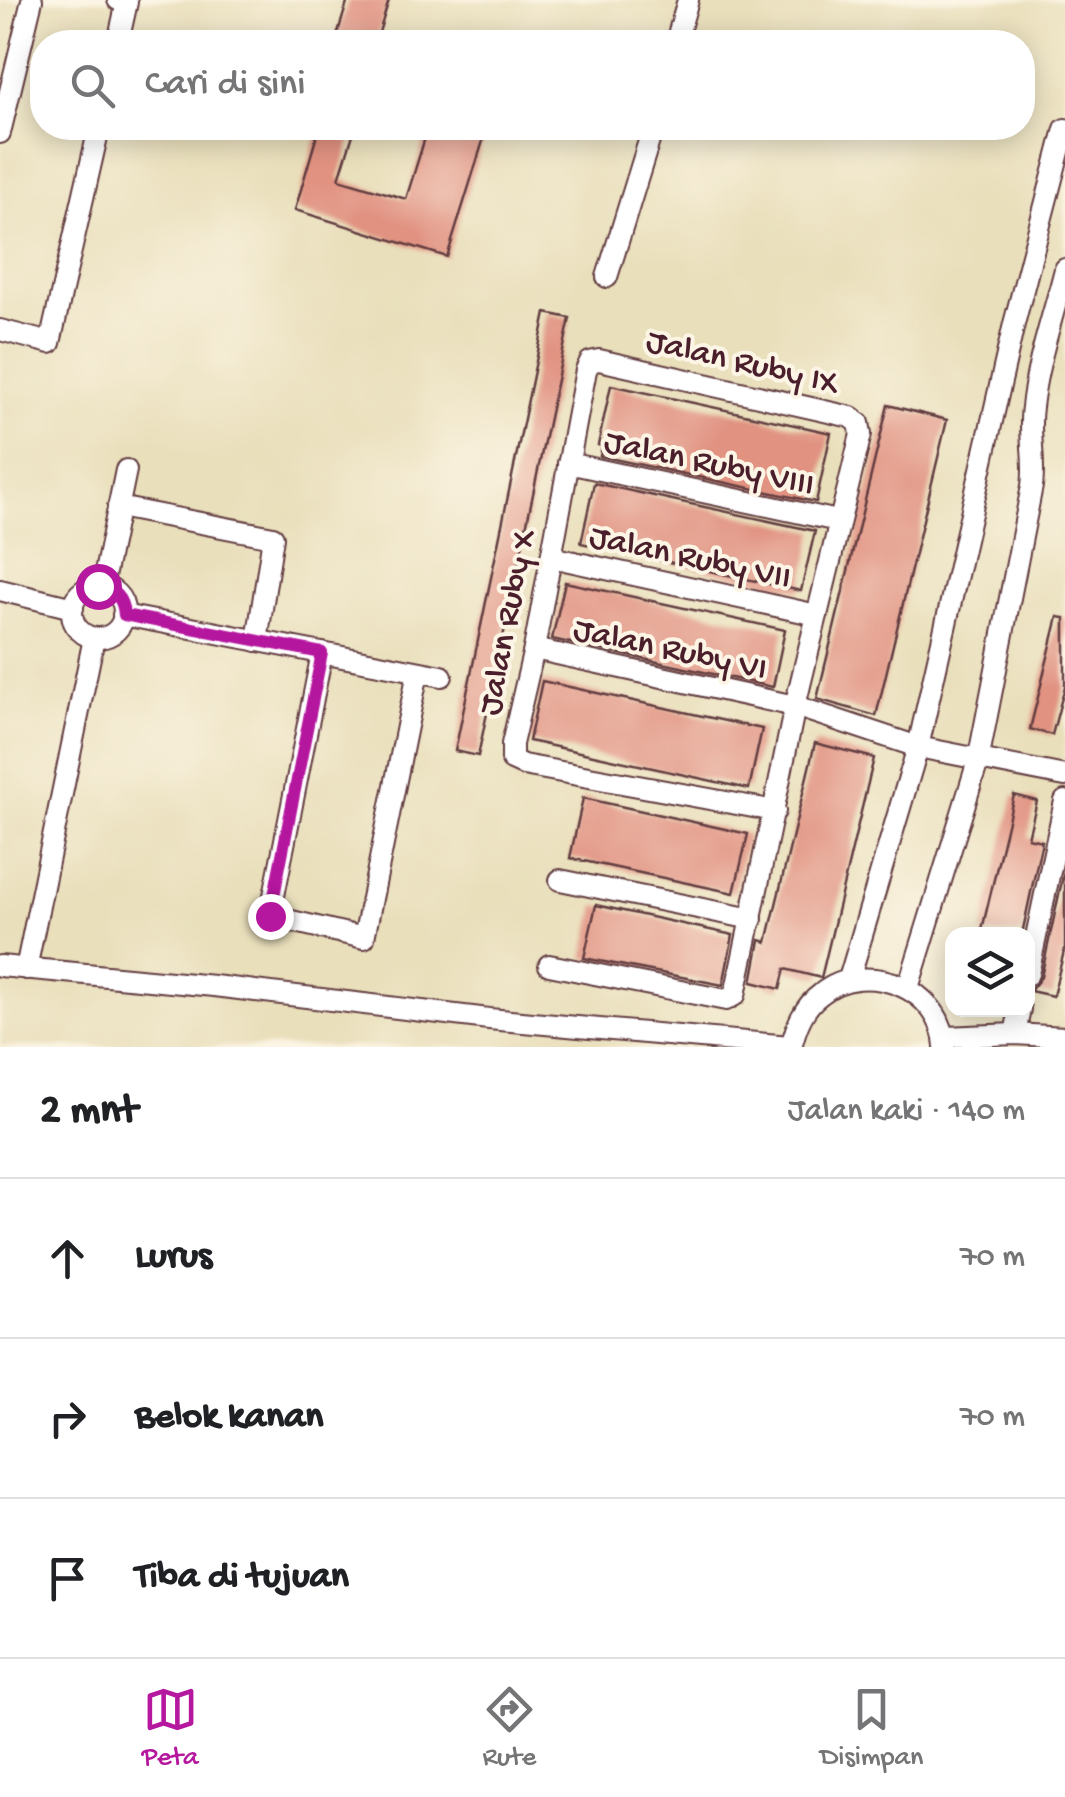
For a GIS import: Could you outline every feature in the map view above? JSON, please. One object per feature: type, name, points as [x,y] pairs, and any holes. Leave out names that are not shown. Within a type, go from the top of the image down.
[{"type":"street","points":[[0,133],[32,0]]},
{"type":"street","points":[[118,0],[127,2],[121,30]]},
{"type":"street","points":[[679,30],[688,0]]},
{"type":"street","points":[[849,980],[918,747],[993,416],[1065,129]]},
{"type":"street","points":[[0,330],[50,343],[96,140]]},
{"type":"street","points":[[608,277],[649,140]]},
{"type":"street","points":[[908,988],[978,761],[1032,486],[1032,404],[1065,269]]},
{"type":"street","name":"Jalan Ruby IX","points":[[599,360],[859,423],[862,434],[838,520]]},
{"type":"street","name":"Jalan Ruby X","points":[[599,360],[590,362],[586,370],[512,760],[775,811]]},
{"type":"street","points":[[993,416],[1030,428]]},
{"type":"street","name":"Jalan Ruby VIII","points":[[568,463],[838,520]]},
{"type":"street","points":[[102,587],[126,470]]},
{"type":"street","points":[[118,508],[273,537],[257,641]]},
{"type":"street","points":[[549,965],[726,1000],[738,990],[795,706],[838,520]]},
{"type":"street","name":"Jalan Ruby VII","points":[[551,557],[817,615]]},
{"type":"street","points":[[102,587],[116,593],[124,615],[117,630],[94,638],[74,623],[73,608],[79,594],[88,588],[102,587]]},
{"type":"street","points":[[0,590],[73,608]]},
{"type":"street","points":[[124,615],[442,676]]},
{"type":"street","points":[[26,969],[94,638]]},
{"type":"street","name":"Jalan Ruby VI","points":[[534,649],[795,706],[918,747],[1065,776]]},
{"type":"street","points":[[322,653],[270,916],[364,938],[418,672]]},
{"type":"street","points":[[1035,941],[1065,801]]},
{"type":"street","points":[[560,880],[752,919]]},
{"type":"street","points":[[0,966],[214,986],[489,1019],[790,1046],[800,1016],[821,993],[849,980],[880,978],[908,988],[931,1009],[945,1042],[1015,1034],[1065,1037]]},
{"type":"street","points":[[1015,1034],[1019,1017]]},
{"type":"building","points":[[348,0],[389,0],[380,30],[339,30]]},
{"type":"building","points":[[315,140],[351,140],[339,179],[406,199],[424,140],[483,140],[447,257],[295,210]]},
{"type":"building","points":[[546,313],[570,318],[478,756],[455,751]]},
{"type":"building","points":[[611,385],[831,433],[816,502],[600,456],[602,446],[598,445]]},
{"type":"building","points":[[888,405],[947,420],[876,716],[817,699]]},
{"type":"building","points":[[594,483],[815,531],[801,591],[581,543]]},
{"type":"building","points":[[565,582],[785,630],[773,687],[552,639]]},
{"type":"building","points":[[1058,617],[1065,618],[1065,686],[1052,735],[1030,729]]},
{"type":"building","points":[[542,681],[762,729],[749,789],[529,741]]},
{"type":"building","points":[[815,743],[874,758],[821,978],[785,969],[780,989],[752,982],[760,940],[767,942]]},
{"type":"building","points":[[1014,795],[1037,801],[1028,838],[1042,841],[1024,927],[983,927]]},
{"type":"building","points":[[583,798],[748,834],[734,893],[570,858]]},
{"type":"building","points":[[1065,867],[1065,947],[1053,996],[1035,992]]},
{"type":"building","points":[[596,905],[733,935],[723,985],[584,958]]},
{"type":"route","points":[[98,586],[116,593],[124,615],[322,653],[270,916]]}]
